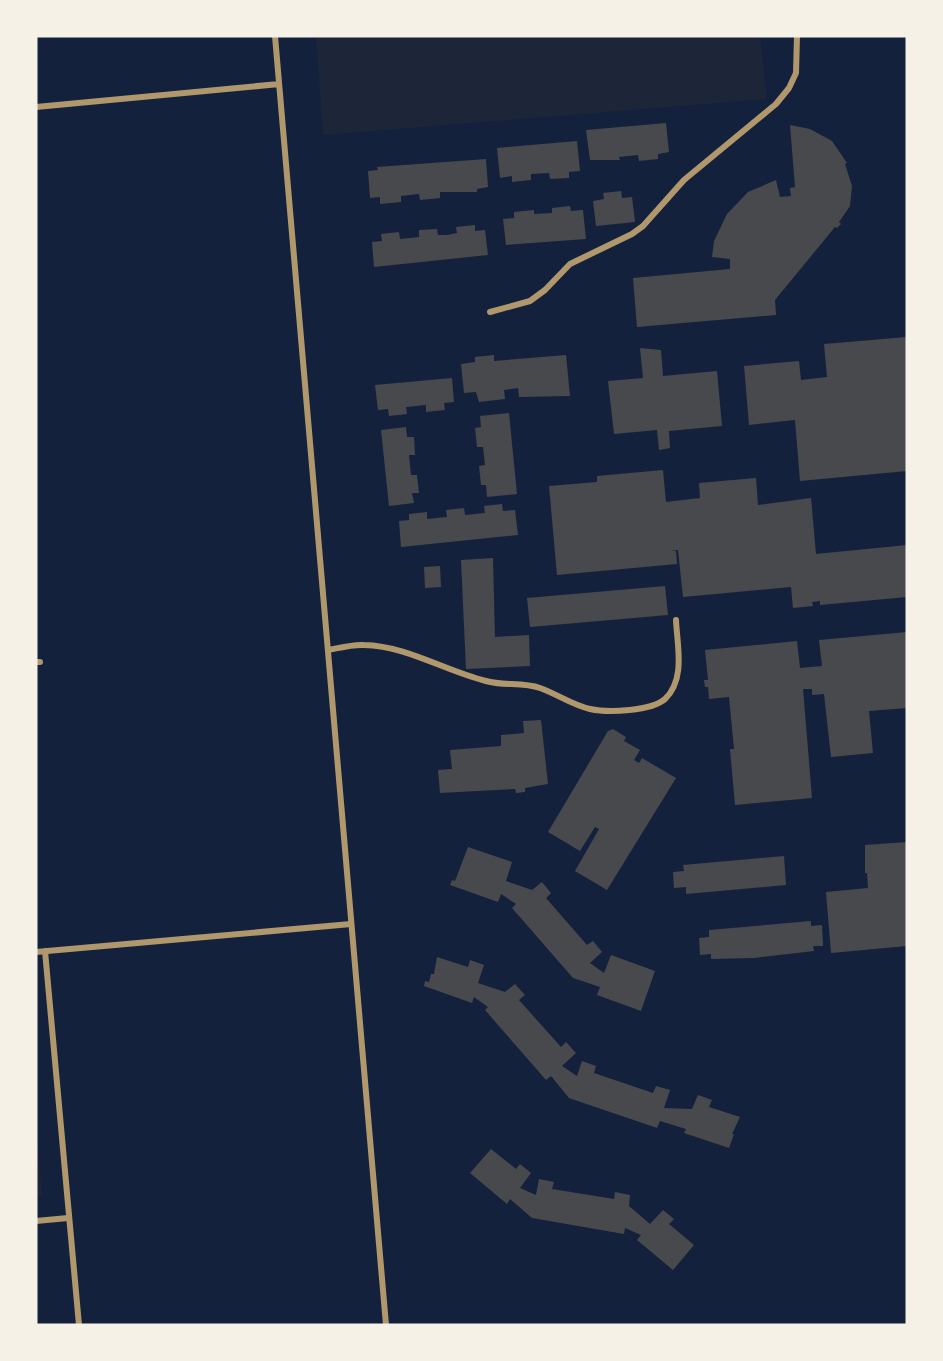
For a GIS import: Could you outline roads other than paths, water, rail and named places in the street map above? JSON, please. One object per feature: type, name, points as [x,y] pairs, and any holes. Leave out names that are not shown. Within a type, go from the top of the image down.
[{"type":"street","points":[[275,36],[386,1325]]},
{"type":"street","points":[[490,312],[530,301],[545,290],[570,264],[632,234],[643,225],[684,180],[776,104],[789,88],[796,73],[797,36]]},
{"type":"street","points":[[36,107],[279,84]]},
{"type":"street","points":[[328,650],[364,645],[418,656],[446,670],[489,682],[540,687],[593,709],[651,708],[665,699],[673,688],[679,666],[676,620]]},
{"type":"street","points":[[36,952],[351,924]]},
{"type":"street","points":[[45,951],[79,1325]]},
{"type":"street","points":[[36,1221],[68,1218]]}]
